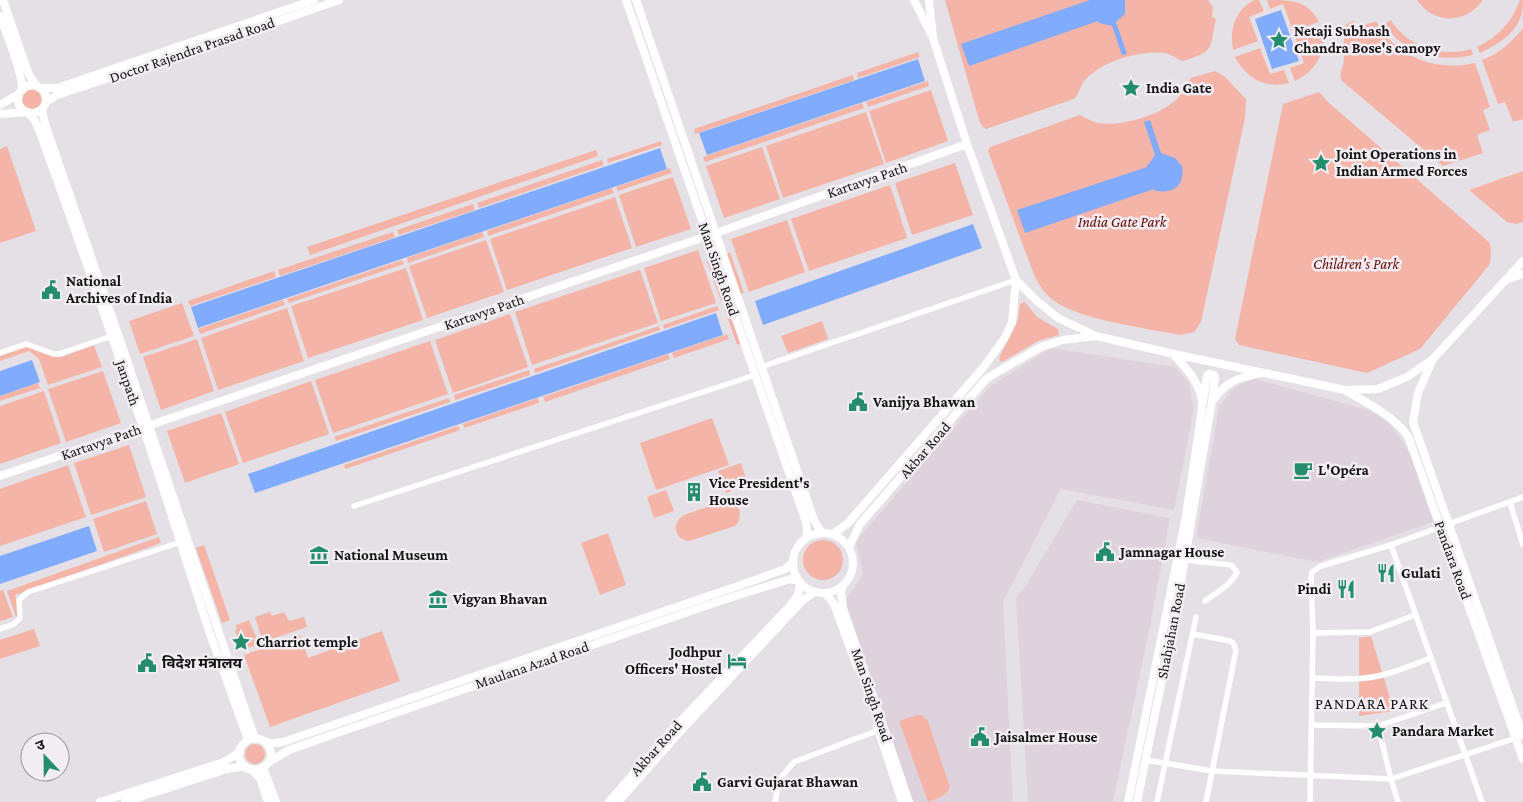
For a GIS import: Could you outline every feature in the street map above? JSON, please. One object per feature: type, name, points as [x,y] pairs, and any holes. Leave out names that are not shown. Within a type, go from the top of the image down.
[{"type":"main road","points":[[0,114],[36,113],[42,110],[46,102],[46,94],[29,75],[3,0]]},
{"type":"main road","name":"Doctor Rajendra Prasad Road","points":[[39,87],[57,88],[314,0]]},
{"type":"main road","name":"Doctor Rajendra Prasad Road","points":[[46,102],[57,95],[196,50],[339,0]]},
{"type":"main road","name":"Man Singh Road","points":[[626,0],[761,367],[814,520],[822,533]]},
{"type":"main road","name":"Man Singh Road","points":[[636,0],[712,234],[755,375],[806,522],[806,538]]},
{"type":"main road","points":[[914,0],[933,38],[967,144],[1016,280],[1036,301],[1058,318],[1096,336],[1345,390],[1378,389],[1407,377],[1433,360],[1523,261]]},
{"type":"main road","points":[[929,0],[933,38]]},
{"type":"main road","points":[[0,16],[22,84],[18,102],[27,113]]},
{"type":"main road","points":[[0,105],[29,86],[39,87]]},
{"type":"main road","name":"Janpath","points":[[42,110],[45,124],[251,739]]},
{"type":"main road","name":"Janpath","points":[[27,113],[35,121],[55,173],[146,427],[209,631],[251,739]]},
{"type":"main road","name":"Kartavya Path","points":[[0,476],[712,234],[967,144]]},
{"type":"main road","points":[[1507,279],[1523,274]]},
{"type":"main road","name":"Akbar Road","points":[[833,534],[848,523],[988,361],[1004,339],[1012,324],[1016,280]]},
{"type":"main road","name":"Akbar Road","points":[[849,547],[860,524],[987,378],[1042,347],[1063,340],[1096,336]]},
{"type":"main road","points":[[1174,354],[1192,375],[1203,400]]},
{"type":"main road","name":"Pandara Road","points":[[1433,360],[1418,392],[1413,422],[1449,523],[1519,737],[1523,759]]},
{"type":"main road","points":[[988,361],[998,371]]},
{"type":"main road","points":[[1211,376],[1213,362]]},
{"type":"main road","points":[[1212,401],[1223,387],[1237,379],[1262,373]]},
{"type":"main road","name":"Shahjahan Road","points":[[1128,802],[1186,516],[1203,400],[1211,376]]},
{"type":"main road","name":"Shahjahan Road","points":[[1138,802],[1185,560],[1212,401],[1211,376]]},
{"type":"main road","name":"Pandara Road","points":[[1345,390],[1387,415],[1399,424],[1408,436],[1519,737]]},
{"type":"main road","points":[[822,533],[833,534],[845,542],[849,547],[854,564],[848,580],[841,588],[825,593],[815,592],[799,582],[794,572],[793,562],[799,545],[806,538],[822,533]]},
{"type":"main road","name":"Maulana Azad Road","points":[[264,741],[280,743],[343,722],[758,579],[785,569],[793,562]]},
{"type":"main road","name":"Maulana Azad Road","points":[[267,764],[289,750],[714,603],[790,579],[799,582]]},
{"type":"main road","name":"Akbar Road","points":[[609,802],[671,731],[789,607],[798,595],[799,582]]},
{"type":"main road","name":"Man Singh Road","points":[[841,588],[843,608],[909,802]]},
{"type":"main road","name":"Akbar Road","points":[[618,802],[676,736],[803,600],[815,592]]},
{"type":"main road","name":"Man Singh Road","points":[[825,593],[834,604],[839,615],[902,802]]},
{"type":"main road","points":[[268,802],[260,778],[240,760],[242,745],[251,739],[264,741],[270,751],[264,770],[276,802]]},
{"type":"main road","points":[[100,802],[224,762],[240,752]]},
{"type":"main road","points":[[125,802],[226,769],[248,768],[258,770],[267,764]]},
{"type":"street","points":[[761,367],[1016,280]]},
{"type":"street","points":[[0,353],[26,344],[59,354],[112,336]]},
{"type":"street","points":[[354,506],[755,375]]},
{"type":"street","points":[[1310,802],[1313,632],[1312,572],[1321,566],[1523,498]]},
{"type":"street","points":[[1510,502],[1523,545]]},
{"type":"street","points":[[0,629],[14,624],[20,618],[19,600],[28,592],[181,542]]},
{"type":"street","points":[[1391,544],[1482,802]]},
{"type":"street","points":[[1185,560],[1230,565],[1236,572],[1234,577],[1224,587],[1205,601]]},
{"type":"street","points":[[1313,632],[1370,632],[1415,615]]},
{"type":"street","points":[[1157,802],[1196,617]]},
{"type":"street","points":[[1193,634],[1230,641],[1236,650],[1206,802]]},
{"type":"street","points":[[1312,678],[1354,680],[1370,678],[1388,674],[1430,658]]},
{"type":"street","points":[[1312,725],[1378,726],[1446,703]]},
{"type":"street","points":[[1378,726],[1398,802]]},
{"type":"street","points":[[775,802],[779,780],[794,762],[879,730]]},
{"type":"street","points":[[1146,760],[1212,771],[1391,779],[1519,737]]},
{"type":"shaded area","points":[[1051,348],[1175,367],[1189,383],[1194,409],[1174,510],[1061,489],[1003,602],[1013,802],[913,802],[845,601],[863,575],[856,541],[989,387]]},
{"type":"shaded area","points":[[1255,379],[1368,410],[1387,421],[1402,440],[1412,458],[1433,522],[1318,562],[1196,538],[1219,407],[1233,389]]},
{"type":"shaded area","points":[[1077,500],[1170,518],[1150,626],[1113,802],[1028,802],[1016,598],[1026,585]]},
{"type":"green space","points":[[945,0],[1208,0],[1213,7],[1212,17],[1216,19],[1209,48],[1194,58],[1183,61],[1167,54],[1145,53],[1122,58],[1092,73],[1085,80],[1074,99],[986,129],[979,120]]},
{"type":"green space","points":[[1254,0],[1259,0],[1264,11],[1249,17],[1258,41],[1233,50],[1232,35],[1235,21],[1242,9]]},
{"type":"green space","points":[[1267,0],[1284,0],[1304,5],[1310,9],[1319,22],[1293,31],[1283,4],[1270,9]]},
{"type":"green space","points":[[1417,0],[1483,0],[1468,14],[1450,18],[1432,14]]},
{"type":"green space","points":[[1520,0],[1523,0],[1522,10],[1516,27],[1504,39],[1480,53],[1477,47],[1498,34],[1513,15]]},
{"type":"green space","points":[[1391,20],[1406,37],[1426,48],[1449,52],[1471,49],[1473,55],[1448,58],[1423,54],[1402,43],[1392,34],[1384,24]]},
{"type":"green space","points":[[1354,21],[1357,28],[1376,21],[1384,34],[1394,44],[1418,59],[1446,65],[1475,63],[1490,107],[1483,110],[1490,130],[1477,135],[1483,153],[1443,166],[1342,81],[1340,75],[1344,60],[1345,28],[1346,24]]},
{"type":"green space","points":[[1321,28],[1323,44],[1319,59],[1309,72],[1295,81],[1290,68],[1304,63],[1295,37]]},
{"type":"green space","points":[[1523,28],[1523,119],[1513,122],[1505,102],[1498,104],[1482,60],[1505,47]]},
{"type":"green space","points":[[1260,48],[1270,74],[1284,70],[1289,83],[1272,84],[1257,80],[1245,71],[1235,57]]},
{"type":"green space","points":[[918,52],[920,57],[858,78],[857,73]]},
{"type":"green space","name":"India Gate Park","points":[[1215,71],[1225,77],[1246,99],[1245,118],[1201,322],[1194,332],[1180,335],[1096,318],[1079,313],[1053,300],[1042,289],[1034,275],[988,151],[990,147],[1080,115],[1089,120],[1107,124],[1141,118],[1162,110],[1171,104],[1178,98],[1191,78]]},
{"type":"green space","points":[[853,75],[854,80],[695,134],[694,129]]},
{"type":"green space","points":[[928,81],[929,86],[868,107],[866,102]]},
{"type":"green space","points":[[32,90],[39,93],[42,100],[39,107],[32,110],[25,107],[22,100],[25,93]]},
{"type":"green space","points":[[931,90],[948,141],[886,163],[869,111]]},
{"type":"green space","name":"Children's Park","points":[[1319,92],[1328,102],[1490,243],[1490,264],[1420,349],[1367,373],[1239,345],[1235,339],[1283,104]]},
{"type":"green space","points":[[862,103],[864,108],[705,162],[703,157]]},
{"type":"green space","points":[[866,112],[884,164],[783,198],[766,146]]},
{"type":"green space","points":[[661,141],[662,145],[608,163],[607,159]]},
{"type":"green space","points":[[7,146],[36,231],[0,243],[0,149]]},
{"type":"green space","points":[[762,147],[780,199],[724,218],[706,166]]},
{"type":"green space","points":[[596,150],[598,156],[310,255],[307,247]]},
{"type":"green space","points":[[602,160],[604,165],[479,208],[477,203]]},
{"type":"green space","points":[[955,163],[973,215],[912,235],[895,183]]},
{"type":"green space","points":[[670,168],[672,173],[618,191],[616,187]]},
{"type":"green space","points":[[1523,171],[1523,222],[1516,224],[1507,222],[1469,190]]},
{"type":"green space","points":[[673,177],[691,229],[636,247],[619,195]]},
{"type":"green space","points":[[890,185],[907,238],[809,271],[791,219]]},
{"type":"green space","points":[[612,188],[614,193],[488,236],[487,231]]},
{"type":"green space","points":[[615,197],[632,248],[507,290],[490,239]]},
{"type":"green space","points":[[473,204],[475,210],[399,235],[397,230]]},
{"type":"green space","points":[[787,220],[805,272],[749,292],[731,239]]},
{"type":"green space","points":[[393,232],[395,237],[280,276],[278,270]]},
{"type":"green space","points":[[482,232],[484,237],[408,263],[407,258]]},
{"type":"green space","points":[[486,240],[504,292],[427,318],[409,266]]},
{"type":"green space","points":[[698,250],[716,303],[661,321],[644,268]]},
{"type":"green space","points":[[730,252],[744,293],[740,294],[726,254]]},
{"type":"green space","points":[[711,259],[726,299],[721,301],[707,261]]},
{"type":"green space","points":[[402,260],[404,264],[289,303],[287,299]]},
{"type":"green space","points":[[406,268],[423,320],[308,358],[291,306]]},
{"type":"green space","points":[[640,270],[658,323],[532,365],[515,312]]},
{"type":"green space","points":[[274,271],[276,277],[190,306],[188,301]]},
{"type":"green space","points":[[283,300],[285,305],[200,334],[198,329]]},
{"type":"green space","points":[[1025,302],[1037,317],[1058,329],[1059,335],[1038,341],[1002,362],[999,360],[1000,356],[1018,320],[1020,304]]},
{"type":"green space","points":[[182,303],[194,336],[140,354],[129,321]]},
{"type":"green space","points":[[727,303],[741,343],[737,345],[723,305]]},
{"type":"green space","points":[[717,306],[719,310],[664,329],[663,325]]},
{"type":"green space","points":[[287,308],[304,361],[218,390],[201,338]]},
{"type":"green space","points":[[510,314],[528,367],[453,393],[435,340]]},
{"type":"green space","points":[[822,321],[828,339],[788,353],[781,336]]},
{"type":"green space","points":[[659,326],[660,330],[535,373],[534,369]]},
{"type":"green space","points":[[727,334],[729,339],[674,358],[672,353]]},
{"type":"green space","points":[[197,339],[214,391],[161,410],[143,357]]},
{"type":"green space","points":[[430,341],[448,394],[333,433],[315,380]]},
{"type":"green space","points":[[94,345],[102,367],[48,385],[39,359],[29,351],[0,361],[0,356],[27,347],[53,357],[62,357]]},
{"type":"green space","points":[[668,354],[670,359],[545,402],[543,397]]},
{"type":"green space","points":[[529,370],[530,375],[455,400],[454,395]]},
{"type":"green space","points":[[103,371],[121,423],[66,442],[48,389]]},
{"type":"green space","points":[[311,381],[329,434],[243,463],[225,412]]},
{"type":"green space","points":[[38,383],[40,388],[0,401],[0,396]]},
{"type":"green space","points":[[44,391],[61,443],[0,464],[0,406]]},
{"type":"green space","points":[[449,398],[450,402],[336,441],[334,437]]},
{"type":"green space","points":[[538,398],[539,403],[464,428],[463,424]]},
{"type":"green space","points":[[221,413],[239,464],[185,483],[167,431]]},
{"type":"green space","points":[[712,418],[729,465],[656,490],[640,443]]},
{"type":"green space","points":[[458,426],[460,430],[345,469],[344,465]]},
{"type":"green space","points":[[129,445],[146,497],[91,515],[74,463]]},
{"type":"green space","points":[[741,463],[748,485],[726,493],[718,471]]},
{"type":"green space","points":[[68,465],[86,517],[0,546],[0,489]]},
{"type":"green space","points":[[666,490],[674,511],[654,518],[647,497]]},
{"type":"green space","points":[[727,500],[734,502],[740,511],[739,521],[735,526],[689,541],[679,536],[676,531],[676,525],[684,515]]},
{"type":"green space","points":[[146,501],[157,534],[104,552],[93,519]]},
{"type":"green space","points":[[608,533],[626,585],[600,595],[581,543]]},
{"type":"green space","points":[[159,537],[161,543],[15,595],[22,615],[16,617],[7,591]]},
{"type":"green space","points":[[827,540],[834,543],[840,549],[843,560],[842,568],[834,577],[827,580],[819,580],[812,577],[804,568],[803,556],[806,549],[815,541]]},
{"type":"green space","points":[[204,545],[230,620],[222,623],[196,548]]},
{"type":"green space","points":[[3,590],[13,617],[0,621],[0,591]]},
{"type":"green space","points":[[270,612],[272,616],[284,612],[289,621],[304,617],[307,627],[263,642],[255,617]]},
{"type":"green space","points":[[249,620],[259,644],[247,648],[242,635],[237,636],[235,631],[237,629],[236,625]]},
{"type":"green space","points":[[34,629],[40,646],[0,659],[0,640]]},
{"type":"green space","points":[[382,631],[400,681],[270,727],[244,655],[300,635],[308,658]]},
{"type":"green space","points":[[1371,636],[1394,711],[1359,716],[1359,638]]},
{"type":"green space","points":[[922,715],[928,721],[950,787],[944,795],[928,802],[899,721]]},
{"type":"green space","points":[[255,744],[262,747],[265,754],[262,761],[255,764],[248,761],[245,754],[248,747]]},
{"type":"water","points":[[1090,0],[1125,0],[1125,14],[1116,22],[1127,54],[1122,55],[1112,26],[1099,23],[1098,21],[969,66],[961,44]]},
{"type":"water","points":[[1281,10],[1299,61],[1272,69],[1255,19]]},
{"type":"water","points":[[918,59],[925,81],[707,155],[699,133]]},
{"type":"water","points":[[1150,120],[1161,153],[1175,158],[1182,166],[1181,182],[1176,188],[1164,191],[1155,191],[1154,189],[1025,233],[1017,210],[1147,167],[1155,155],[1144,122]]},
{"type":"water","points":[[660,148],[667,169],[198,328],[191,307]]},
{"type":"water","points":[[973,224],[982,248],[763,325],[755,301]]},
{"type":"water","points":[[716,313],[723,335],[255,493],[248,474]]},
{"type":"water","points":[[32,360],[40,382],[0,396],[0,371]]},
{"type":"water","points":[[89,526],[97,551],[0,584],[0,556]]},
{"type":"place","name":"Netaji Subhash Chandra Bose's canopy","points":[[1279,40]]},
{"type":"place","name":"India Gate","points":[[1131,88]]},
{"type":"place","name":"Joint Operations in Indian Armed Forces","points":[[1321,163]]},
{"type":"place","name":"National Archives of India","points":[[51,290]]},
{"type":"place","name":"Vanijya Bhawan","points":[[858,402]]},
{"type":"place","name":"L'Opéra","points":[[1303,470]]},
{"type":"place","name":"Vice President's House","points":[[694,492]]},
{"type":"place","name":"Jamnagar House","points":[[1105,552]]},
{"type":"place","name":"National Museum","points":[[319,555]]},
{"type":"place","name":"Gulati","points":[[1386,573]]},
{"type":"place","name":"Pindi","points":[[1346,589]]},
{"type":"place","name":"Vigyan Bhavan","points":[[438,599]]},
{"type":"place","name":"Charriot temple","points":[[241,642]]},
{"type":"place","name":"Jodhpur Officers' Hostel","points":[[737,661]]},
{"type":"place","name":"विदेश मंत्रालय","points":[[147,663]]},
{"type":"place","name":"Pandara Market","points":[[1377,731]]},
{"type":"place","name":"Jaisalmer House","points":[[980,737]]},
{"type":"place","name":"Garvi Gujarat Bhawan","points":[[702,782]]},
{"type":"district","name":"PANDARA PARK","points":[[1372,703]]}]
